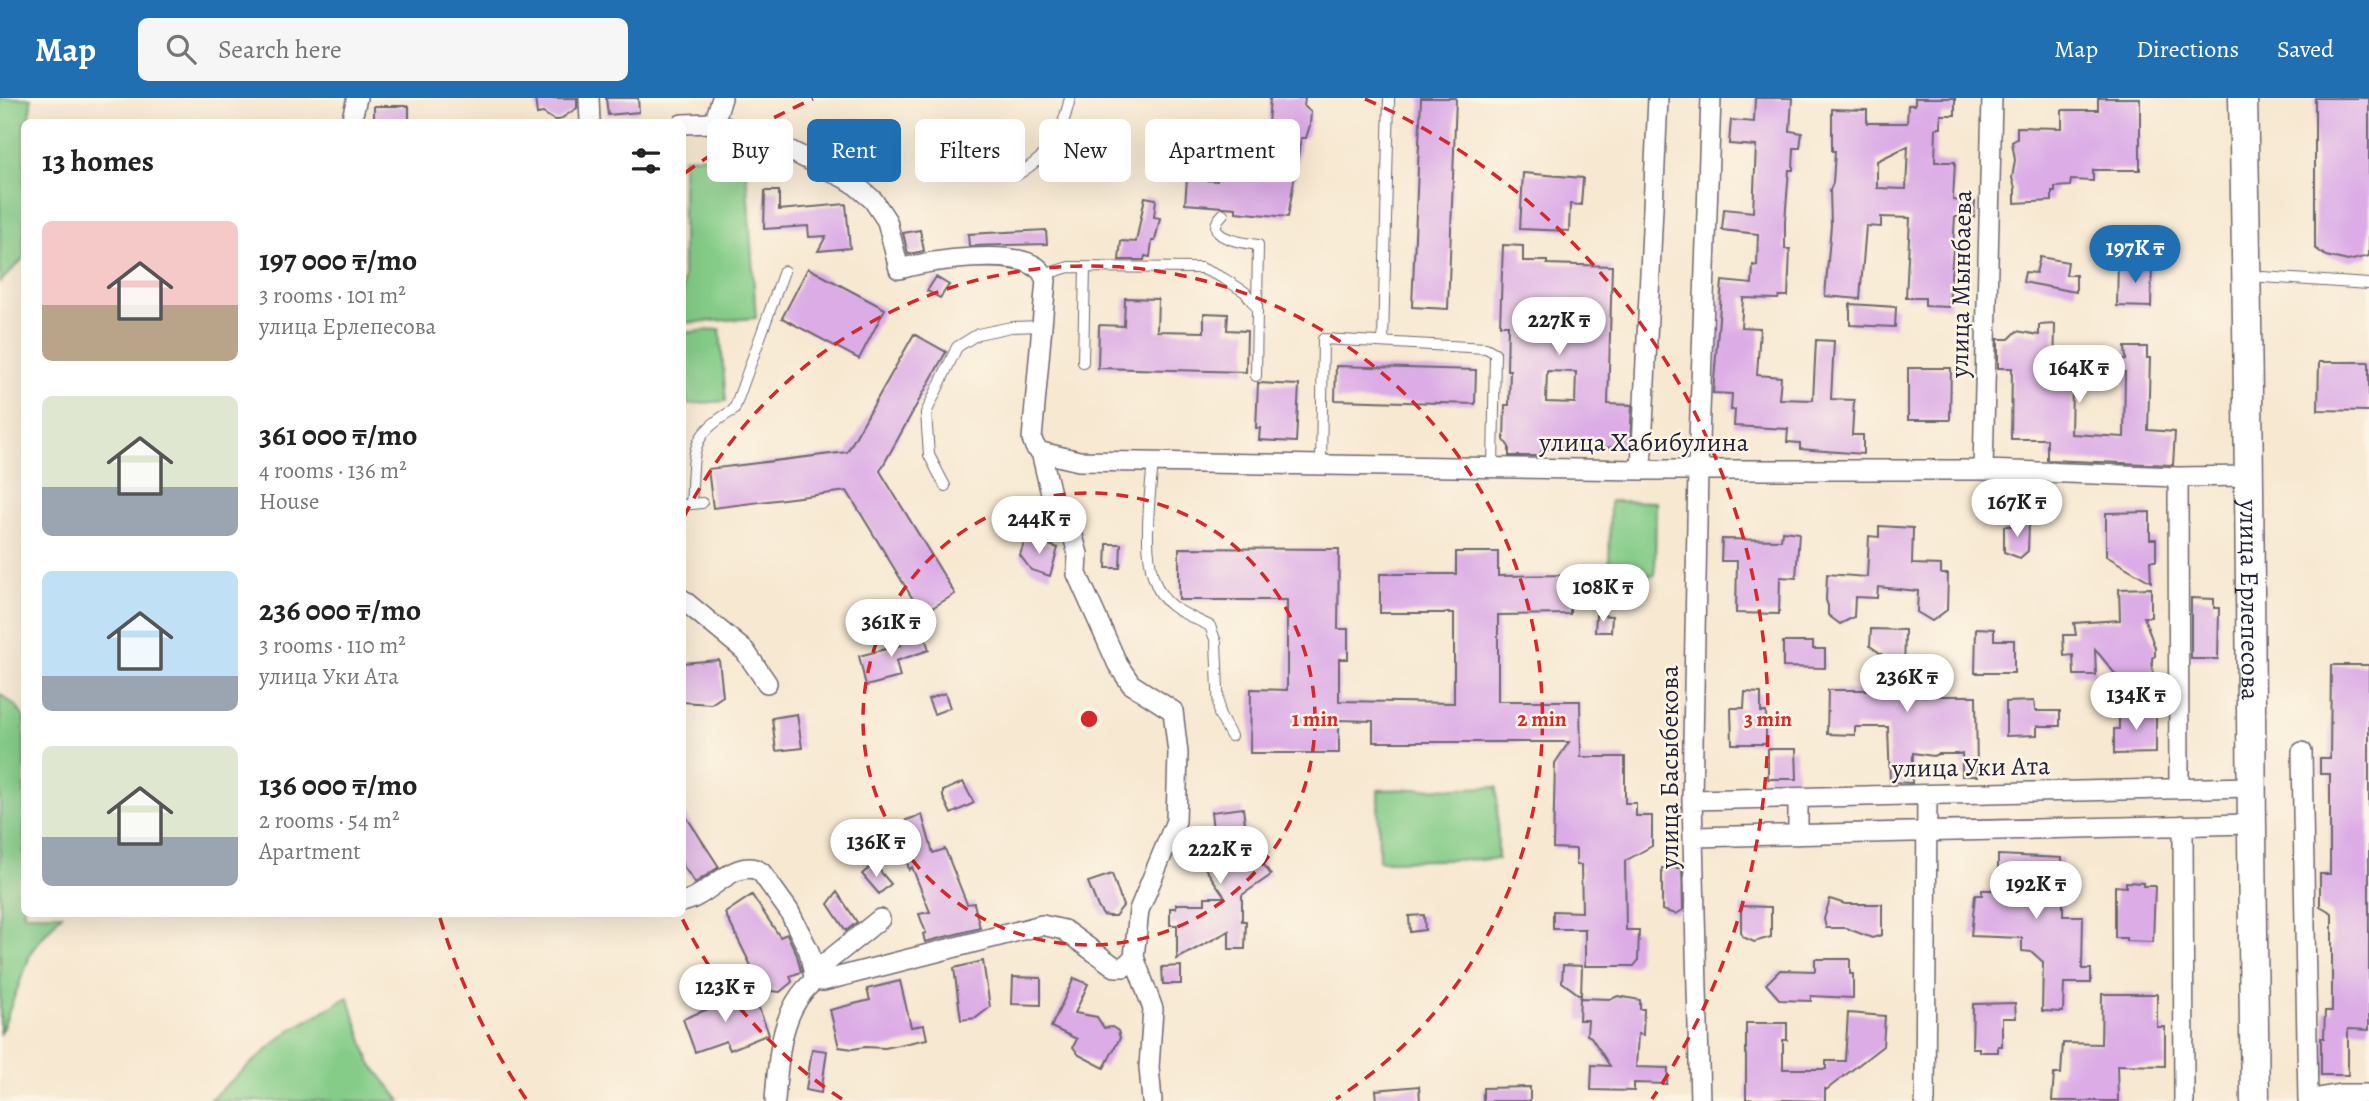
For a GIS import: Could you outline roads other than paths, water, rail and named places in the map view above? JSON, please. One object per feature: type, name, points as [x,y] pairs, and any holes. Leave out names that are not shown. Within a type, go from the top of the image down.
[{"type":"main road","name":"улица Ерлепесова","points":[[2243,98],[2255,1101]]},
{"type":"street","points":[[352,119],[357,98]]},
{"type":"street","points":[[589,98],[590,119]]},
{"type":"street","points":[[715,119],[722,98]]},
{"type":"street","points":[[1641,470],[1658,98]]},
{"type":"street","name":"улица Басыбекова","points":[[1700,1101],[1692,800],[1698,469],[1711,98]]},
{"type":"street","name":"улица Мынбаева","points":[[1983,470],[1992,98]]},
{"type":"street","points":[[686,124],[707,122]]},
{"type":"street","points":[[793,152],[852,182],[873,200],[887,221],[899,269],[922,263],[1002,256],[1040,269],[1046,280],[1032,439],[1041,452],[1052,498],[1069,522],[1078,554],[1077,573],[1118,665],[1131,684],[1173,711],[1178,753],[1177,821],[1139,910],[1134,957],[1153,1009],[1149,1067],[1152,1101]]},
{"type":"street","name":"улица Хабибулина","points":[[1041,452],[1079,461],[1641,470],[1983,470],[2178,477],[2248,476]]},
{"type":"street","points":[[2178,477],[2179,788]]},
{"type":"street","points":[[686,602],[745,651],[767,683]]},
{"type":"street","points":[[2302,752],[2308,1100],[2340,1094],[2369,1094]]},
{"type":"street","name":"улица Уки Ата","points":[[1692,800],[2251,787]]},
{"type":"street","points":[[1924,1101],[1927,795]]},
{"type":"street","points":[[1798,798],[1798,835]]},
{"type":"street","points":[[1694,837],[1928,834],[2251,824]]},
{"type":"street","points":[[2183,825],[2184,1101]]},
{"type":"street","points":[[686,901],[699,896],[734,872],[747,866],[755,867],[789,911],[808,951],[814,977],[823,982],[1042,925],[1064,930],[1147,994]]},
{"type":"street","points":[[775,1101],[785,1023],[802,990],[880,919]]},
{"type":"street","points":[[1115,968],[1124,967],[1134,957]]},
{"type":"lane","points":[[1025,170],[1044,158],[1063,129],[1070,98]]},
{"type":"lane","points":[[1383,342],[1389,98]]},
{"type":"lane","points":[[1223,214],[1218,219],[1220,234],[1232,241],[1258,245],[1256,376]]},
{"type":"lane","points":[[1043,275],[1069,267],[1200,268],[1245,292],[1257,308]]},
{"type":"lane","points":[[1083,362],[1085,268]]},
{"type":"lane","points":[[702,503],[687,505],[694,445],[712,422],[734,410],[784,271]]},
{"type":"lane","points":[[2247,276],[2369,284]]},
{"type":"lane","points":[[945,486],[929,455],[926,413],[957,347],[978,334],[1011,327],[1042,326]]},
{"type":"lane","points":[[1321,463],[1323,339],[1486,348],[1495,353],[1493,466]]},
{"type":"lane","points":[[1153,461],[1147,546],[1153,578],[1170,605],[1210,626],[1216,642],[1219,714],[1231,736]]}]
